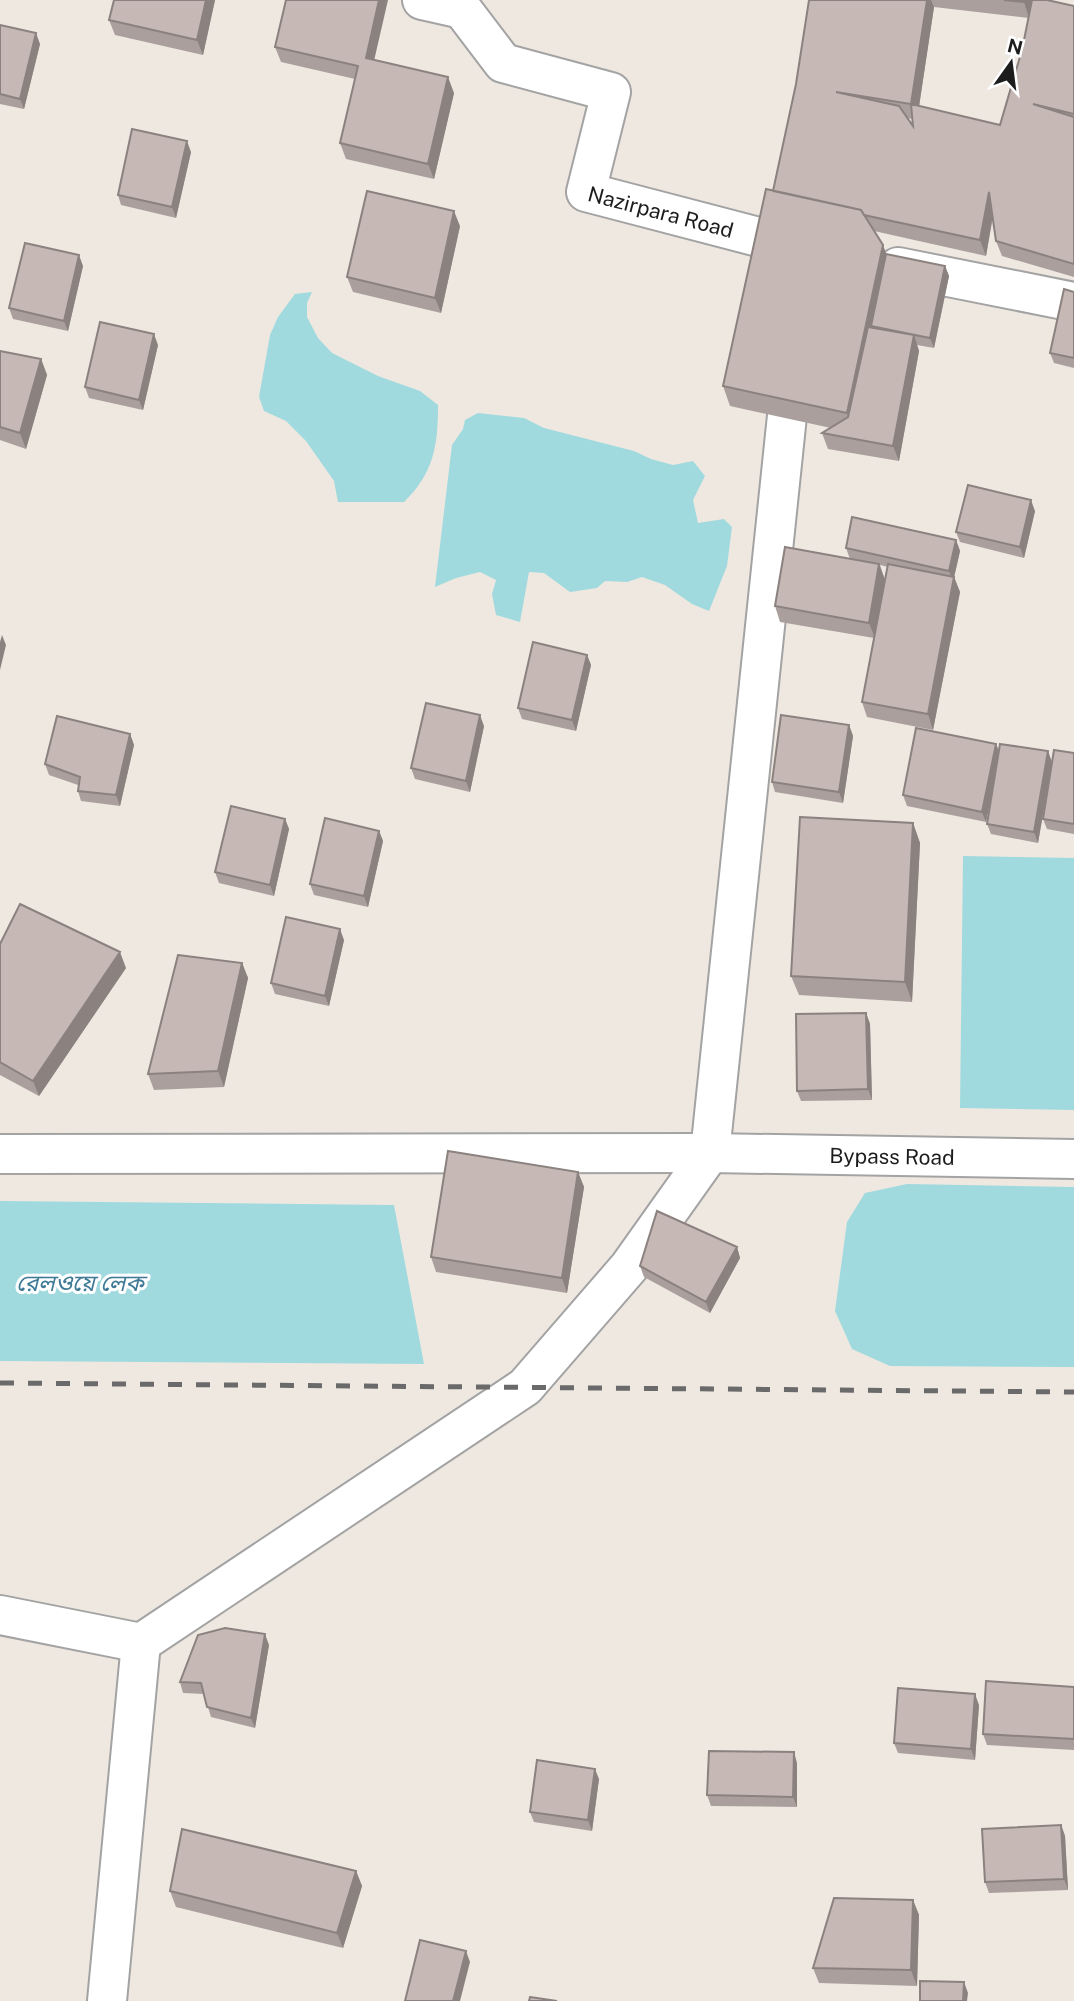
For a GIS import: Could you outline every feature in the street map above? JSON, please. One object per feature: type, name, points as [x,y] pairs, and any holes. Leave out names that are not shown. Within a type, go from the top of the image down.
[{"type":"street","name":"Nazirpara Road","points":[[422,0],[462,9],[503,63],[611,92],[586,192],[804,249],[1074,302]]},
{"type":"street","points":[[0,1615],[141,1643],[526,1387],[629,1267],[710,1153],[795,332]]},
{"type":"street","name":"Bypass Road","points":[[0,1154],[710,1153],[1074,1159]]},
{"type":"street","points":[[107,2001],[141,1643]]},
{"type":"water","points":[[312,292],[307,303],[307,317],[318,338],[332,353],[378,376],[420,391],[438,405],[437,433],[432,458],[422,480],[404,502],[338,502],[334,481],[306,441],[286,421],[264,411],[259,397],[270,335],[278,317],[295,294]]},
{"type":"water","points":[[478,413],[524,418],[544,428],[634,451],[673,465],[693,461],[705,476],[693,500],[698,523],[724,519],[732,527],[727,566],[709,611],[692,604],[665,585],[642,577],[627,582],[605,581],[597,588],[570,592],[544,573],[529,572],[520,622],[496,615],[492,594],[496,580],[480,572],[435,587],[452,445],[463,429],[465,420]]},
{"type":"water","points":[[963,856],[1074,858],[1074,1110],[960,1108]]},
{"type":"water","points":[[907,1184],[1074,1187],[1074,1367],[890,1366],[852,1349],[835,1311],[847,1222],[865,1193]]},
{"type":"water","name":"রেলওয়ে লেক","points":[[0,1201],[394,1205],[424,1364],[0,1361]]},
{"type":"building","points":[[114,0],[206,0],[197,40],[109,20]]},
{"type":"building","points":[[286,0],[379,0],[366,58],[448,77],[428,164],[340,143],[358,66],[275,47]]},
{"type":"building","points":[[809,0],[927,0],[911,104],[1000,125],[1022,50],[1032,0],[1047,0],[1074,6],[1074,114],[1033,104],[1074,117],[1074,264],[996,241],[989,192],[980,240],[864,215],[861,210],[773,191],[796,84]],"holes":[[[836,92],[911,104],[913,126],[899,106]]]},
{"type":"building","points":[[0,25],[36,33],[20,99],[0,94]]},
{"type":"building","points":[[132,129],[187,141],[172,207],[118,195]]},
{"type":"building","points":[[766,189],[861,210],[883,245],[847,413],[723,386]]},
{"type":"building","points":[[367,191],[454,211],[435,298],[347,277]]},
{"type":"building","points":[[25,243],[79,255],[64,321],[9,308]]},
{"type":"building","points":[[886,254],[945,266],[930,338],[871,326]]},
{"type":"building","points":[[1064,289],[1074,292],[1074,358],[1050,353]]},
{"type":"building","points":[[100,322],[154,334],[139,400],[85,387]]},
{"type":"building","points":[[868,327],[914,335],[893,446],[822,433],[848,417]]},
{"type":"building","points":[[0,351],[41,359],[20,433],[0,427]]},
{"type":"building","points":[[968,485],[1031,500],[1020,547],[956,532]]},
{"type":"building","points":[[852,517],[956,540],[949,571],[846,548]]},
{"type":"building","points":[[785,547],[879,564],[869,623],[775,606]]},
{"type":"building","points":[[888,564],[954,577],[928,714],[862,702]]},
{"type":"building","points":[[533,642],[587,655],[572,720],[518,708]]},
{"type":"building","points":[[426,703],[480,715],[466,781],[411,768]]},
{"type":"building","points":[[781,715],[849,725],[839,792],[772,782]]},
{"type":"building","points":[[57,716],[130,734],[116,795],[78,791],[80,777],[45,764]]},
{"type":"building","points":[[916,728],[996,744],[982,812],[903,795]]},
{"type":"building","points":[[1000,744],[1048,751],[1034,832],[987,824]]},
{"type":"building","points":[[1054,750],[1074,753],[1074,824],[1043,819]]},
{"type":"building","points":[[231,806],[285,819],[270,885],[215,872]]},
{"type":"building","points":[[800,817],[913,823],[905,982],[791,976]]},
{"type":"building","points":[[325,818],[379,831],[364,896],[310,884]]},
{"type":"building","points":[[20,904],[120,952],[33,1081],[0,1062],[0,944]]},
{"type":"building","points":[[286,917],[340,929],[325,996],[271,983]]},
{"type":"building","points":[[178,955],[242,963],[218,1071],[148,1074]]},
{"type":"building","points":[[866,1013],[868,1089],[797,1091],[796,1014]]},
{"type":"building","points":[[448,1151],[578,1172],[562,1278],[431,1257]]},
{"type":"building","points":[[657,1211],[737,1247],[706,1302],[640,1266]]},
{"type":"building","points":[[225,1628],[265,1634],[251,1718],[207,1707],[201,1683],[180,1682],[198,1635]]},
{"type":"building","points":[[986,1681],[1074,1687],[1074,1739],[983,1734]]},
{"type":"building","points":[[898,1688],[975,1694],[971,1749],[894,1743]]},
{"type":"building","points":[[709,1751],[794,1752],[793,1797],[707,1795]]},
{"type":"building","points":[[537,1760],[595,1769],[588,1820],[530,1812]]},
{"type":"building","points":[[1061,1825],[1064,1879],[985,1882],[982,1829]]},
{"type":"building","points":[[182,1829],[356,1871],[337,1933],[170,1891]]},
{"type":"building","points":[[834,1898],[913,1900],[911,1970],[813,1968]]},
{"type":"building","points":[[420,1940],[466,1951],[453,2001],[405,2001]]},
{"type":"building","points":[[920,1981],[964,1982],[963,2001],[920,2001]]},
{"type":"building","points":[[530,1997],[557,2001],[529,2001]]},
{"type":"railway","points":[[0,1383],[1074,1392]]}]
